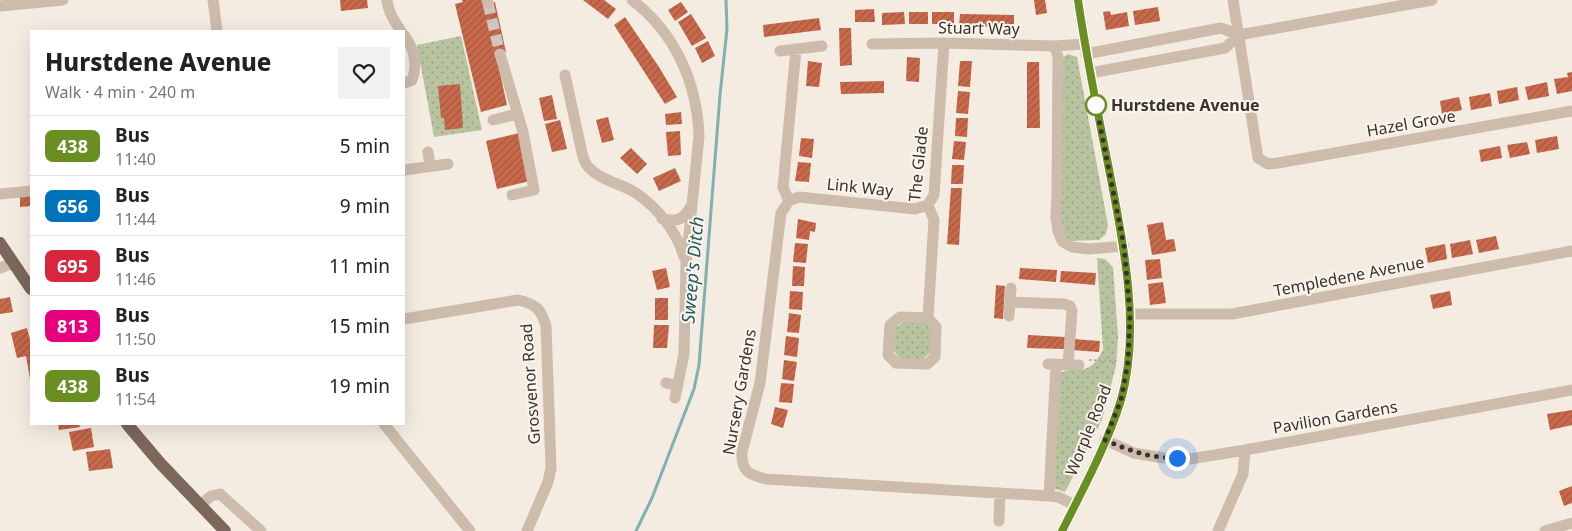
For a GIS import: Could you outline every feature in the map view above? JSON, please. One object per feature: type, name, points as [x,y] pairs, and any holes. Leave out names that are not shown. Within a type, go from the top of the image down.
[{"type":"main road","points":[[0,244],[30,288]]},
{"type":"main road","points":[[128,425],[155,457],[225,531]]},
{"type":"street","points":[[0,6],[63,0]]},
{"type":"street","points":[[213,0],[217,30]]},
{"type":"street","points":[[387,0],[392,17],[400,30]]},
{"type":"street","points":[[632,0],[651,16],[668,37],[680,59],[696,103],[699,136],[686,264],[684,354],[675,398]]},
{"type":"street","name":"Worple Road","points":[[1062,531],[1105,440],[1121,400],[1128,362],[1130,314],[1124,246],[1085,49],[1078,0]]},
{"type":"street","points":[[1233,0],[1239,35]]},
{"type":"street","points":[[1085,49],[1221,28],[1239,35],[1432,0]]},
{"type":"street","points":[[1090,73],[1225,48],[1239,35]]},
{"type":"street","name":"Hazel Grove","points":[[1239,35],[1258,158],[1268,164],[1278,164],[1572,111]]},
{"type":"street","points":[[405,36],[409,41],[415,59],[415,72],[412,80],[405,83]]},
{"type":"street","name":"Stuart Way","points":[[872,44],[944,43],[1055,46],[1085,49]]},
{"type":"street","name":"The Glade","points":[[928,318],[900,317],[890,325],[888,355],[896,363],[927,364],[935,358],[936,327],[928,318],[934,220],[928,205],[934,195],[944,43]]},
{"type":"street","points":[[780,51],[822,46]]},
{"type":"street","points":[[1055,46],[1058,57],[1056,218],[1058,231],[1062,241],[1072,247],[1089,249],[1124,246]]},
{"type":"street","points":[[789,201],[782,187],[796,50]]},
{"type":"street","points":[[500,54],[522,132],[534,190],[512,195]]},
{"type":"street","points":[[565,75],[586,164],[596,172],[635,192],[650,205],[669,226],[681,246],[686,264]]},
{"type":"street","points":[[493,120],[517,114]]},
{"type":"street","points":[[428,152],[430,166]]},
{"type":"street","points":[[405,170],[448,164]]},
{"type":"street","points":[[0,194],[30,191]]},
{"type":"street","name":"Link Way","points":[[789,201],[799,197],[915,209],[928,205]]},
{"type":"street","name":"Nursery Gardens","points":[[789,201],[781,213],[760,384],[742,452],[742,461],[746,471],[766,479],[1049,496],[1058,497],[1075,505]]},
{"type":"street","points":[[662,219],[674,221],[685,216],[692,204]]},
{"type":"street","name":"Templedene Avenue","points":[[1130,314],[1232,314],[1572,251]]},
{"type":"street","points":[[0,268],[13,263]]},
{"type":"street","points":[[1009,316],[1011,288]]},
{"type":"street","name":"Grosvenor Road","points":[[405,319],[518,300],[536,306],[541,311],[546,326],[551,468],[548,482],[527,531]]},
{"type":"street","points":[[1010,302],[1064,304],[1070,306],[1072,311],[1063,365],[1049,496]]},
{"type":"street","points":[[666,383],[678,386]]},
{"type":"street","name":"Pavilion Gardens","points":[[1105,440],[1134,453],[1164,458],[1190,459],[1572,390]]},
{"type":"street","points":[[385,425],[470,531]]},
{"type":"street","points":[[1218,531],[1243,474],[1245,450]]},
{"type":"street","points":[[999,520],[1000,493]]},
{"type":"street","points":[[200,505],[211,496],[220,494],[260,531]]},
{"type":"street","points":[[1545,531],[1572,523]]},
{"type":"path","points":[[1063,365],[1080,360],[1128,362]]},
{"type":"green space","points":[[461,36],[482,130],[434,137],[417,45]]},
{"type":"green space","points":[[1068,54],[1077,57],[1108,225],[1106,234],[1099,240],[1072,241],[1066,238],[1061,228],[1062,58]]},
{"type":"green space","points":[[1097,258],[1105,259],[1113,267],[1118,336],[1116,366],[1102,420],[1065,492],[1055,489],[1051,480],[1056,377],[1064,371],[1090,367],[1103,350]]},
{"type":"green space","points":[[904,322],[925,322],[931,327],[931,352],[922,360],[900,359],[893,350],[894,329]]},
{"type":"building","points":[[340,0],[367,0],[368,8],[341,11]]},
{"type":"building","points":[[462,0],[482,0],[483,4],[495,2],[506,52],[496,55],[507,105],[481,112],[455,4],[463,2]]},
{"type":"building","points":[[583,0],[604,0],[616,9],[608,19]]},
{"type":"building","points":[[1034,0],[1045,0],[1047,13],[1036,15]]},
{"type":"building","points":[[681,2],[688,12],[675,21],[668,10]]},
{"type":"building","points":[[1158,7],[1160,21],[1135,25],[1133,11]]},
{"type":"building","points":[[874,9],[875,22],[855,22],[855,10]]},
{"type":"building","points":[[1110,11],[1111,15],[1127,12],[1129,26],[1106,30],[1103,12]]},
{"type":"building","points":[[904,12],[905,24],[882,25],[882,13]]},
{"type":"building","points":[[909,12],[928,12],[928,24],[909,24]]},
{"type":"building","points":[[932,12],[954,12],[954,24],[932,24]]},
{"type":"building","points":[[691,14],[706,38],[692,46],[678,22]]},
{"type":"building","points":[[960,14],[1014,15],[1014,27],[959,26]]},
{"type":"building","points":[[625,17],[677,97],[665,104],[614,25]]},
{"type":"building","points":[[819,18],[821,30],[764,37],[763,25]]},
{"type":"building","points":[[839,28],[851,28],[852,65],[840,66]]},
{"type":"building","points":[[708,41],[715,56],[702,63],[695,48]]},
{"type":"building","points":[[907,57],[920,58],[919,82],[906,81]]},
{"type":"building","points":[[808,61],[822,63],[819,87],[806,86]]},
{"type":"building","points":[[960,61],[972,61],[970,87],[958,86]]},
{"type":"building","points":[[1027,62],[1039,62],[1040,128],[1027,128]]},
{"type":"building","points":[[1572,72],[1572,91],[1557,94],[1554,79],[1568,77],[1567,73]]},
{"type":"building","points":[[884,81],[884,93],[841,94],[840,82]]},
{"type":"building","points":[[1547,82],[1549,96],[1528,100],[1525,87]]},
{"type":"building","points":[[460,84],[463,128],[445,130],[444,118],[441,118],[438,86]]},
{"type":"building","points":[[1517,87],[1519,100],[1499,104],[1497,91]]},
{"type":"building","points":[[958,91],[970,92],[968,114],[956,113]]},
{"type":"building","points":[[1490,93],[1492,106],[1471,110],[1469,97]]},
{"type":"building","points":[[552,95],[557,119],[544,121],[539,98]]},
{"type":"building","points":[[1459,97],[1462,110],[1442,114],[1440,101]]},
{"type":"building","points":[[681,112],[682,124],[666,125],[665,114]]},
{"type":"building","points":[[608,117],[614,140],[602,143],[596,120]]},
{"type":"building","points":[[956,118],[968,118],[967,137],[955,136]]},
{"type":"building","points":[[560,120],[567,149],[552,152],[545,124]]},
{"type":"building","points":[[680,131],[681,155],[668,156],[666,132]]},
{"type":"building","points":[[519,133],[530,181],[497,189],[486,141]]},
{"type":"building","points":[[1557,136],[1559,149],[1537,153],[1535,140]]},
{"type":"building","points":[[801,138],[814,139],[812,158],[799,156]]},
{"type":"building","points":[[954,141],[966,142],[964,160],[952,159]]},
{"type":"building","points":[[1527,142],[1530,154],[1510,158],[1507,145]]},
{"type":"building","points":[[1500,146],[1502,158],[1481,162],[1479,150]]},
{"type":"building","points":[[631,148],[647,164],[637,174],[620,158]]},
{"type":"building","points":[[798,162],[811,163],[809,182],[795,181]]},
{"type":"building","points":[[952,165],[964,165],[963,184],[951,184]]},
{"type":"building","points":[[675,168],[681,181],[659,191],[653,178]]},
{"type":"building","points":[[951,188],[962,188],[959,245],[947,244]]},
{"type":"building","points":[[30,194],[30,206],[20,207],[20,195]]},
{"type":"building","points":[[798,219],[816,223],[815,232],[810,231],[809,240],[796,238]]},
{"type":"building","points":[[1163,222],[1166,240],[1174,239],[1176,251],[1152,255],[1147,225]]},
{"type":"building","points":[[1496,236],[1499,249],[1479,253],[1476,240]]},
{"type":"building","points":[[1470,240],[1473,254],[1452,258],[1450,244]]},
{"type":"building","points":[[795,243],[808,244],[806,263],[793,262]]},
{"type":"building","points":[[1445,244],[1447,259],[1428,263],[1425,248]]},
{"type":"building","points":[[1160,259],[1162,278],[1147,280],[1145,260]]},
{"type":"building","points":[[793,266],[805,267],[804,286],[792,286]]},
{"type":"building","points":[[666,268],[670,287],[657,290],[652,271]]},
{"type":"building","points":[[1020,268],[1057,270],[1056,282],[1019,279]]},
{"type":"building","points":[[1061,271],[1096,273],[1095,285],[1060,282]]},
{"type":"building","points":[[1163,282],[1166,303],[1150,305],[1148,284]]},
{"type":"building","points":[[996,285],[1005,286],[1003,319],[994,318]]},
{"type":"building","points":[[790,291],[803,292],[802,310],[789,309]]},
{"type":"building","points":[[1450,291],[1452,305],[1433,309],[1430,295]]},
{"type":"building","points":[[10,297],[13,312],[0,314],[0,299]]},
{"type":"building","points":[[655,298],[668,298],[668,320],[655,320]]},
{"type":"building","points":[[789,313],[801,315],[799,333],[787,332]]},
{"type":"building","points":[[654,325],[669,325],[667,348],[653,348]]},
{"type":"building","points":[[27,328],[30,340],[30,379],[26,356],[17,358],[11,333]]},
{"type":"building","points":[[1028,335],[1065,337],[1064,349],[1027,348]]},
{"type":"building","points":[[786,336],[799,338],[797,357],[784,355]]},
{"type":"building","points":[[1073,339],[1100,341],[1099,352],[1072,350]]},
{"type":"building","points":[[784,360],[797,362],[794,381],[782,379]]},
{"type":"building","points":[[781,383],[794,384],[792,403],[779,402]]},
{"type":"building","points":[[775,407],[788,410],[783,428],[771,424]]},
{"type":"building","points":[[1572,410],[1572,425],[1550,430],[1547,414]]},
{"type":"building","points":[[58,425],[79,425],[80,427],[59,430]]},
{"type":"building","points":[[91,428],[94,447],[73,451],[69,432]]},
{"type":"building","points":[[110,449],[113,468],[89,471],[86,452]]},
{"type":"building","points":[[1572,486],[1572,503],[1564,506],[1559,491]]},
{"type":"waterway","name":"Sweep's Ditch","points":[[636,531],[652,498],[694,389],[699,365],[727,29],[726,0]]},
{"type":"tunnel","points":[[488,3],[500,54]]},
{"type":"bus line","name":"438","points":[[1062,531],[1105,440],[1121,400],[1128,362],[1130,314],[1124,246],[1090,73],[1078,0]]},
{"type":"place","name":"Hurstdene Avenue","points":[[1096,105]]},
{"type":"route","points":[[1096,105],[1124,246],[1130,314],[1128,362],[1121,400],[1105,440],[1134,453],[1164,458],[1177,458]]}]
